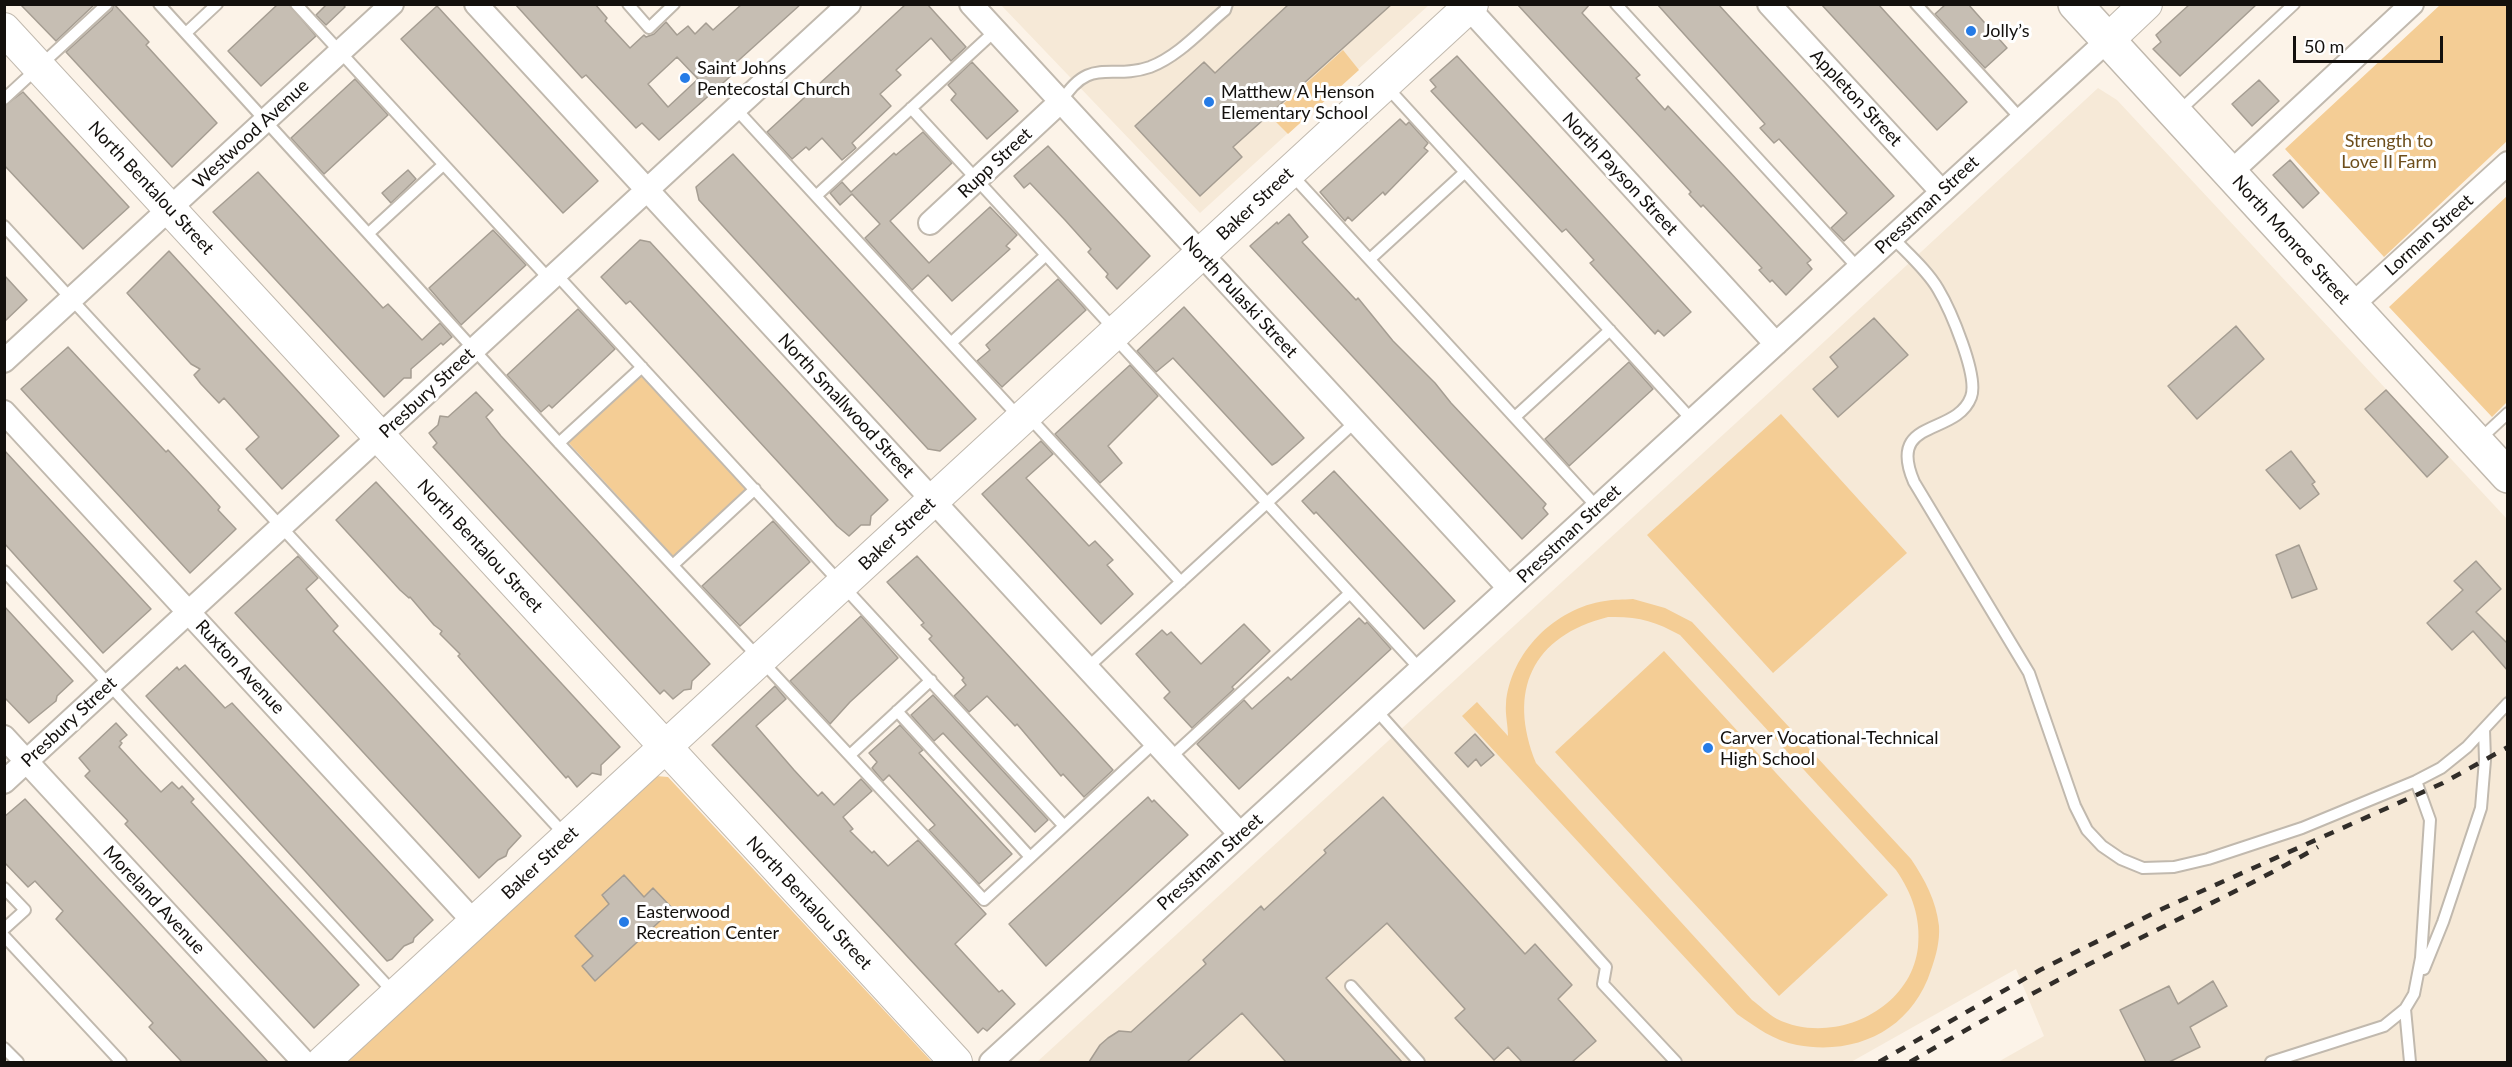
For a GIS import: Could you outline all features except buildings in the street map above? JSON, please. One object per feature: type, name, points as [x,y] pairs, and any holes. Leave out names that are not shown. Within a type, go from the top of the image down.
[{"type":"main road","name":"North Monroe Street","points":[[2075,4],[2508,476]]},
{"type":"street","name":"Westwood Avenue","points":[[4,360],[392,4]]},
{"type":"street","name":"North Smallwood Street","points":[[476,4],[1240,834]]},
{"type":"street","name":"Presbury Street","points":[[4,782],[849,4]]},
{"type":"street","name":"North Pulaski Street","points":[[970,4],[1509,588]]},
{"type":"street","name":"Appleton Street","points":[[1769,4],[1942,192]]},
{"type":"street","name":"Presstman Street","points":[[991,1062],[2146,4]]},
{"type":"street","points":[[2230,173],[2412,4]]},
{"type":"street","name":"Baker Street","points":[[323,1062],[1385,85],[1468,6]]},
{"type":"street","name":"North Payson Street","points":[[1468,6],[1776,344]]},
{"type":"street","name":"North Bentalou Street","points":[[4,29],[956,1062]]},
{"type":"street","name":"Rupp Street","points":[[930,223],[1060,102]]},
{"type":"street","name":"Lorman Street","points":[[2351,306],[2508,163]]},
{"type":"street","name":"Ruxton Avenue","points":[[4,412],[475,922]]},
{"type":"street","name":"Moreland Avenue","points":[[4,737],[304,1062]]},
{"type":"lane","points":[[4,99],[107,4]]},
{"type":"lane","points":[[159,4],[559,443],[984,900],[1064,826],[1163,750],[1350,593]]},
{"type":"lane","points":[[186,33],[217,4]]},
{"type":"lane","points":[[296,4],[443,165],[642,367],[1064,826]]},
{"type":"lane","points":[[628,4],[649,28],[674,4]]},
{"type":"lane","points":[[1060,102],[1081,77],[1107,71],[1136,70],[1150,67],[1166,59],[1225,10],[1227,4]]},
{"type":"lane","points":[[1616,4],[1858,268]]},
{"type":"lane","points":[[1916,4],[2021,119]]},
{"type":"lane","points":[[2175,114],[2294,4]]},
{"type":"lane","points":[[816,196],[995,31]]},
{"type":"lane","points":[[1385,85],[1692,420]]},
{"type":"lane","points":[[910,108],[1420,669]]},
{"type":"lane","points":[[736,109],[951,343],[1180,582]]},
{"type":"lane","points":[[369,233],[443,165]]},
{"type":"lane","points":[[1290,172],[1597,507]]},
{"type":"lane","points":[[1370,259],[1465,172]]},
{"type":"lane","points":[[4,226],[568,837]]},
{"type":"lane","points":[[1892,237],[1938,288],[1971,366],[1974,381],[1971,397],[1963,409],[1955,416],[1925,429],[1913,439],[1908,449],[1907,466],[1914,482],[2029,674],[2075,806],[2087,830],[2102,846],[2121,859],[2143,868],[2175,867],[2302,828],[2416,781],[2441,768],[2467,747],[2508,703]]},
{"type":"lane","points":[[951,343],[1046,255]]},
{"type":"lane","points":[[1515,417],[1610,330]]},
{"type":"lane","points":[[559,443],[642,367]]},
{"type":"lane","points":[[2476,442],[2508,413]]},
{"type":"lane","points":[[1087,668],[1355,422]]},
{"type":"lane","points":[[673,566],[755,489]]},
{"type":"lane","points":[[4,571],[396,995]]},
{"type":"lane","points":[[850,755],[931,680]]},
{"type":"lane","points":[[1376,710],[1605,968],[1603,984],[1676,1062]]},
{"type":"lane","points":[[897,711],[1030,857]]},
{"type":"lane","points":[[2271,1062],[2384,1026],[2405,1009],[2414,994],[2443,922],[2481,808],[2485,760],[2484,729]]},
{"type":"lane","points":[[2414,994],[2421,958],[2430,820],[2416,781]]},
{"type":"lane","points":[[4,888],[25,910],[4,929]]},
{"type":"lane","points":[[4,936],[121,1062]]},
{"type":"lane","points":[[1351,986],[1419,1062]]},
{"type":"lane","points":[[2405,1009],[2410,1062]]},
{"type":"lane","points":[[4,1048],[18,1062]]},
{"type":"shaded area","name":"Matthew A Henson Elementary School","points":[[1430,4],[1200,213],[1001,5]]},
{"type":"shaded area","points":[[2098,88],[2117,100],[2507,519],[2507,1062],[1998,1062],[2044,1036],[2016,969],[1851,1062],[1037,1062],[1772,390]]},
{"type":"green space","name":"Strength to Love II Farm","points":[[2440,5],[2507,5],[2507,141],[2384,257],[2285,149]]},
{"type":"green space","points":[[1343,50],[1359,70],[1288,134],[1270,116]]},
{"type":"green space","points":[[2507,196],[2507,402],[2492,417],[2389,307]]},
{"type":"green space","points":[[641,372],[749,487],[674,557],[567,441]]},
{"type":"green space","points":[[1781,414],[1907,553],[1773,673],[1647,535]]},
{"type":"green space","points":[[1633,599],[1665,608],[1692,622],[1911,859],[1921,875],[1933,899],[1938,917],[1939,932],[1936,954],[1922,991],[1910,1008],[1896,1023],[1879,1034],[1861,1042],[1841,1046],[1797,1045],[1773,1037],[1737,1014],[1462,716],[1477,702],[1508,736],[1506,708],[1509,685],[1516,667],[1538,636],[1553,623],[1587,605],[1608,600]],"holes":[[[1608,617],[1646,620],[1680,635],[1896,870],[1914,906],[1919,936],[1912,970],[1901,989],[1885,1005],[1866,1017],[1844,1025],[1821,1028],[1799,1026],[1770,1015],[1752,1000],[1536,763],[1528,737],[1524,712],[1526,690],[1533,670],[1544,653],[1561,638],[1582,626]]]},
{"type":"green space","points":[[1664,651],[1888,895],[1779,996],[1555,752]]},
{"type":"green space","points":[[656,776],[668,777],[932,1062],[346,1062]]},
{"type":"railway","points":[[1879,1062],[2040,970],[2164,908],[2443,783],[2508,747]]},
{"type":"railway","points":[[1910,1062],[2037,991],[2318,847]]},
{"type":"place","name":"Jolly’s","points":[[1971,31]]},
{"type":"place","name":"Saint Johns Pentecostal Church","points":[[685,78]]},
{"type":"place","name":"Matthew A Henson Elementary School","points":[[1209,102]]},
{"type":"place","name":"Carver Vocational-Technical High School","points":[[1708,748]]},
{"type":"place","name":"Easterwood Recreation Center","points":[[624,922]]}]
